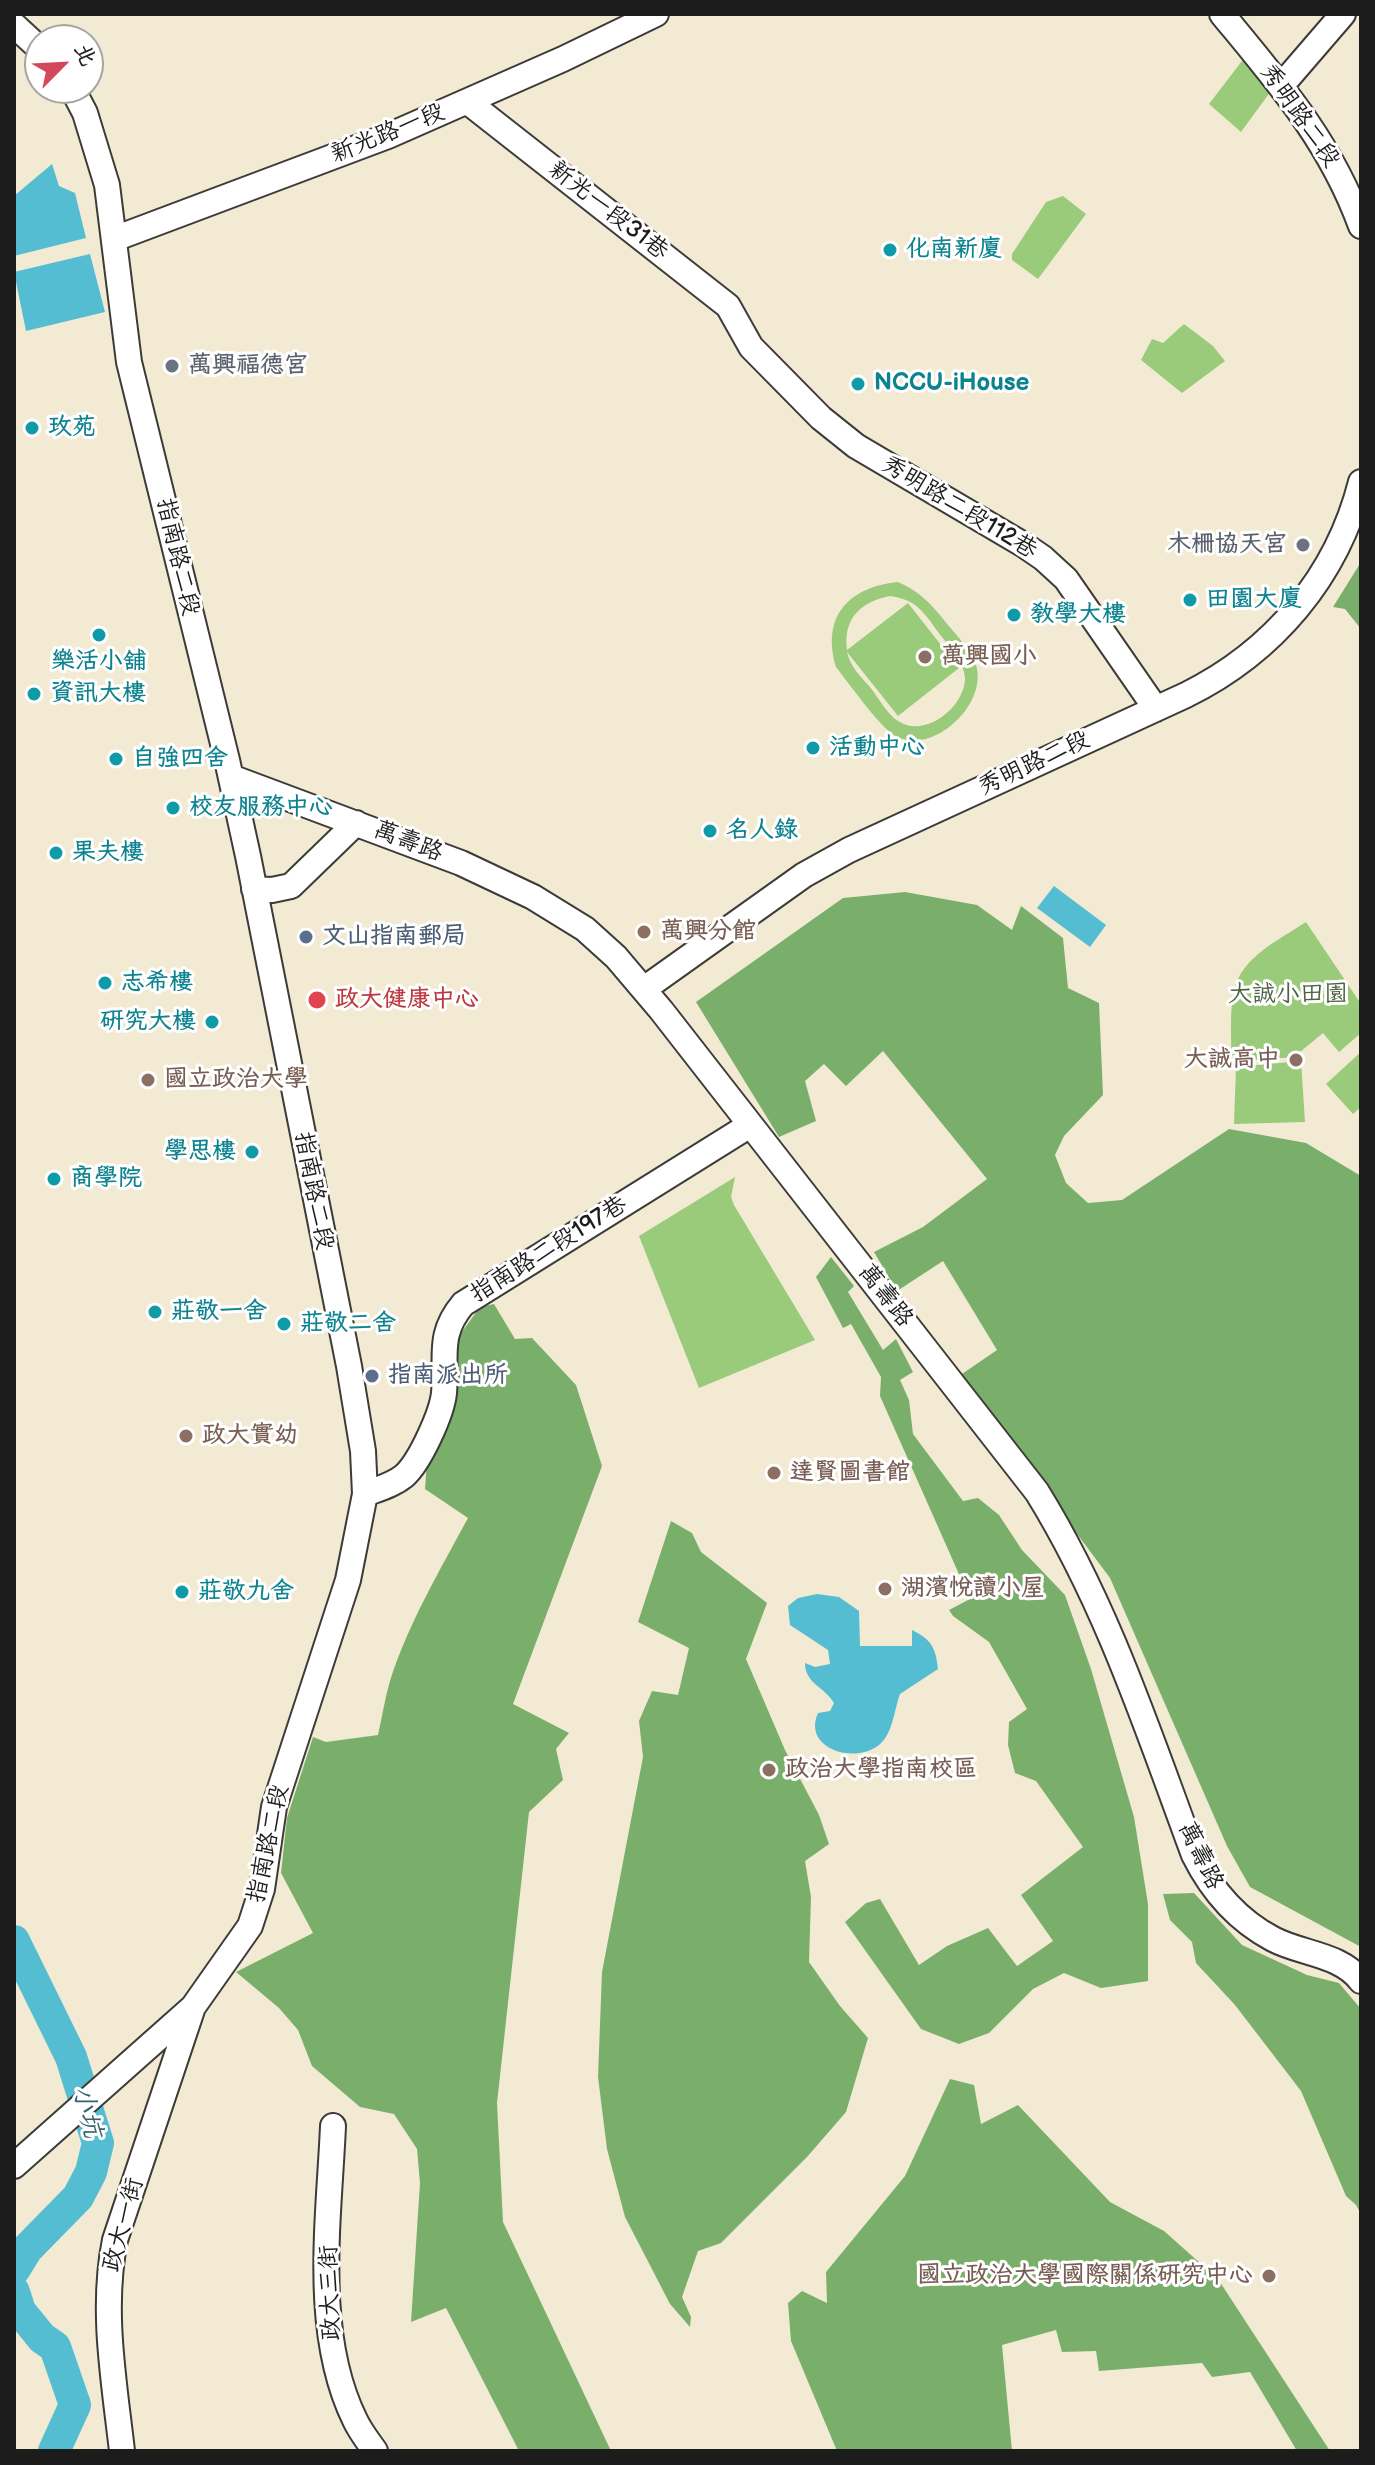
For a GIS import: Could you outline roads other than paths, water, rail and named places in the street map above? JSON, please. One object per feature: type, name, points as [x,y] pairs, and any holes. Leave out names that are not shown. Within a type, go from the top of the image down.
[{"type":"street","name":"新光路一段","points":[[114,239],[361,147],[468,102],[656,14]]},
{"type":"street","name":"秀明路二段","points":[[1222,14],[1281,86],[1329,154],[1342,177],[1361,226]]},
{"type":"street","points":[[1281,86],[1343,14]]},
{"type":"street","name":"新光一段31巷","points":[[468,102],[728,306],[740,328]]},
{"type":"street","name":"指南路二段","points":[[14,2166],[193,2007],[250,1926],[260,1902],[274,1807],[348,1580],[365,1494],[363,1451],[349,1366],[254,889],[231,777],[129,362],[111,203],[80,104]]},
{"type":"street","name":"秀明路二段112巷","points":[[740,328],[751,347],[783,382],[856,446],[1043,558],[1066,579],[1156,709]]},
{"type":"street","name":"秀明路二段","points":[[644,989],[794,881],[849,850],[1156,709],[1228,672],[1291,618],[1335,555],[1355,507],[1361,482]]},
{"type":"street","name":"萬壽路","points":[[231,777],[461,863],[563,913],[616,957],[1014,1460],[1068,1543],[1104,1620],[1206,1879],[1222,1900],[1247,1923],[1274,1940],[1338,1963],[1361,1981]]},
{"type":"street","points":[[254,889],[272,890],[291,886],[356,823]]},
{"type":"street","name":"指南路二段197巷","points":[[365,1494],[400,1479],[418,1458],[444,1396],[443,1343],[447,1329],[463,1304],[750,1125]]},
{"type":"street","name":"政大一街","points":[[122,2451],[109,2330],[109,2272],[115,2240],[193,2007]]},
{"type":"street","name":"政大三街","points":[[333,2126],[327,2280],[329,2326],[338,2372],[355,2420],[375,2451]]},
{"type":"water","points":[[52,164],[59,186],[75,193],[86,238],[14,256],[14,196]]},
{"type":"water","points":[[90,254],[105,312],[26,331],[14,272]]},
{"type":"water","points":[[1054,886],[1106,925],[1090,947],[1037,908]]},
{"type":"water","points":[[817,1594],[839,1597],[859,1611],[860,1646],[912,1646],[912,1630],[928,1641],[936,1655],[938,1669],[900,1694],[887,1735],[869,1751],[844,1753],[833,1750],[817,1736],[815,1725],[818,1713],[830,1711],[834,1703],[808,1676],[805,1663],[815,1667],[830,1664],[828,1650],[790,1625],[788,1606],[798,1598]]},
{"type":"waterway","name":"小坑","points":[[14,1941],[71,2057],[98,2143],[91,2172],[78,2197],[27,2249],[14,2270]]},
{"type":"waterway","name":"小坑","points":[[14,2292],[20,2311],[42,2338],[55,2347],[75,2405],[54,2451]]},
{"type":"place","name":"化南新廈","points":[[890,250]]},
{"type":"place","name":"萬興福德宮","points":[[172,366]]},
{"type":"place","name":"NCCU-iHouse","points":[[858,384]]},
{"type":"place","name":"玫苑","points":[[32,428]]},
{"type":"place","name":"木柵協天宮","points":[[1303,545]]},
{"type":"place","name":"田園大廈","points":[[1190,600]]},
{"type":"place","name":"教學大樓","points":[[1014,615]]},
{"type":"place","name":"樂活小舖","points":[[99,635]]},
{"type":"place","name":"萬興國小","points":[[925,657]]},
{"type":"place","name":"資訊大樓","points":[[34,694]]},
{"type":"place","name":"活動中心","points":[[813,748]]},
{"type":"place","name":"自強四舍","points":[[116,759]]},
{"type":"place","name":"校友服務中心","points":[[173,808]]},
{"type":"place","name":"名人錄","points":[[710,831]]},
{"type":"place","name":"果夫樓","points":[[56,853]]},
{"type":"place","name":"萬興分館","points":[[644,932]]},
{"type":"place","name":"文山指南郵局","points":[[306,937]]},
{"type":"place","name":"志希樓","points":[[105,983]]},
{"type":"place","name":"政大健康中心","points":[[317,1000]]},
{"type":"place","name":"研究大樓","points":[[212,1022]]},
{"type":"place","name":"大誠高中","points":[[1296,1060]]},
{"type":"place","name":"國立政治大學","points":[[148,1080]]},
{"type":"place","name":"學思樓","points":[[252,1152]]},
{"type":"place","name":"商學院","points":[[54,1179]]},
{"type":"place","name":"莊敬一舍","points":[[155,1312]]},
{"type":"place","name":"莊敬二舍","points":[[284,1324]]},
{"type":"place","name":"指南派出所","points":[[372,1376]]},
{"type":"place","name":"政大實幼","points":[[186,1436]]},
{"type":"place","name":"達賢圖書館","points":[[774,1473]]},
{"type":"place","name":"湖濱悅讀小屋","points":[[885,1589]]},
{"type":"place","name":"莊敬九舍","points":[[182,1592]]},
{"type":"place","name":"政治大學指南校區","points":[[769,1770]]},
{"type":"place","name":"國立政治大學國際關係研究中心","points":[[1269,2276]]},
{"type":"park label","name":"大誠小田園","points":[[1288,995]]}]
